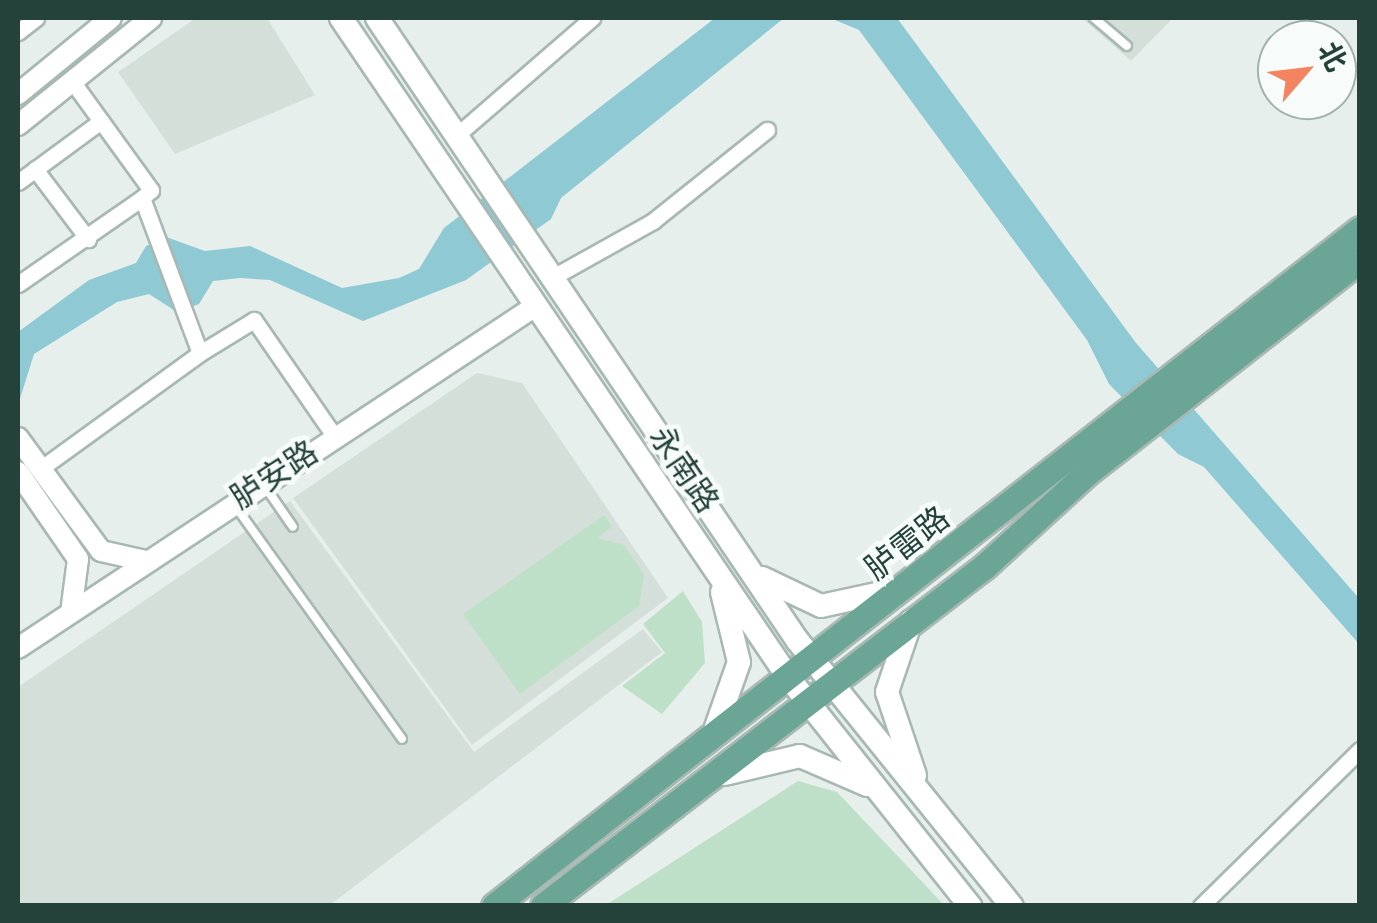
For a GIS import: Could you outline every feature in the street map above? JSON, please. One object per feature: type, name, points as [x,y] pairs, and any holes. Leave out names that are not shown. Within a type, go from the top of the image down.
[{"type":"main road","points":[[341,18],[512,276],[788,677],[970,906]]},
{"type":"main road","name":"永南路","points":[[377,18],[811,660],[1012,906]]},
{"type":"main road","name":"胪雷路","points":[[544,906],[684,792],[911,622],[1145,428],[1178,387],[1360,229]]},
{"type":"main road","name":"胪雷路","points":[[494,906],[1118,420],[1178,387],[1360,260]]},
{"type":"main road","points":[[711,566],[739,662],[712,738]]},
{"type":"main road","points":[[748,567],[780,592],[822,606],[912,583]]},
{"type":"main road","points":[[911,622],[887,692],[891,726],[929,805]]},
{"type":"main road","points":[[684,792],[748,764],[800,756],[837,766],[887,800]]},
{"type":"street","points":[[18,32],[36,18]]},
{"type":"street","points":[[18,94],[88,25],[112,18]]},
{"type":"street","points":[[18,125],[151,18]]},
{"type":"street","points":[[457,136],[592,18]]},
{"type":"street","points":[[18,284],[88,239],[151,190],[72,81]]},
{"type":"street","points":[[18,182],[101,121]]},
{"type":"street","points":[[552,277],[654,221],[767,130]]},
{"type":"street","points":[[36,169],[88,239]]},
{"type":"street","points":[[142,198],[200,354]]},
{"type":"street","name":"胪安路","points":[[18,648],[534,307]]},
{"type":"street","points":[[40,468],[254,320],[334,438]]},
{"type":"street","points":[[18,438],[101,551],[146,562]]},
{"type":"street","points":[[18,472],[78,559],[70,614]]},
{"type":"street","points":[[1201,906],[1360,750]]},
{"type":"lane","points":[[1094,18],[1127,46]]},
{"type":"lane","points":[[264,484],[293,527]]},
{"type":"lane","points":[[234,503],[402,739]]},
{"type":"lane","points":[[560,906],[574,882]]},
{"type":"shaded area","points":[[196,18],[267,18],[315,95],[175,154],[118,72]]},
{"type":"shaded area","points":[[1082,18],[1173,18],[1131,61]]},
{"type":"shaded area","points":[[477,373],[522,383],[668,598],[472,745],[293,498]]},
{"type":"shaded area","points":[[290,501],[474,752],[643,629],[662,652],[330,905],[18,906],[18,687]]},
{"type":"green space","points":[[604,515],[612,526],[598,538],[624,545],[644,575],[639,606],[520,694],[463,614]]},
{"type":"green space","points":[[683,591],[702,622],[705,663],[662,714],[622,686],[665,653],[643,624]]},
{"type":"green space","points":[[798,781],[837,792],[944,905],[606,905]]},
{"type":"water","points":[[715,18],[784,18],[561,198],[551,219],[466,280],[363,321],[270,280],[213,281],[199,304],[177,312],[149,294],[117,302],[34,354],[18,405],[18,332],[89,280],[136,263],[146,246],[166,237],[205,251],[250,246],[342,288],[399,278],[419,269],[444,228]]},
{"type":"water","points":[[830,18],[897,18],[1136,343],[1357,596],[1359,644],[1204,467],[1178,454],[1109,384],[1087,340],[859,30]]}]
